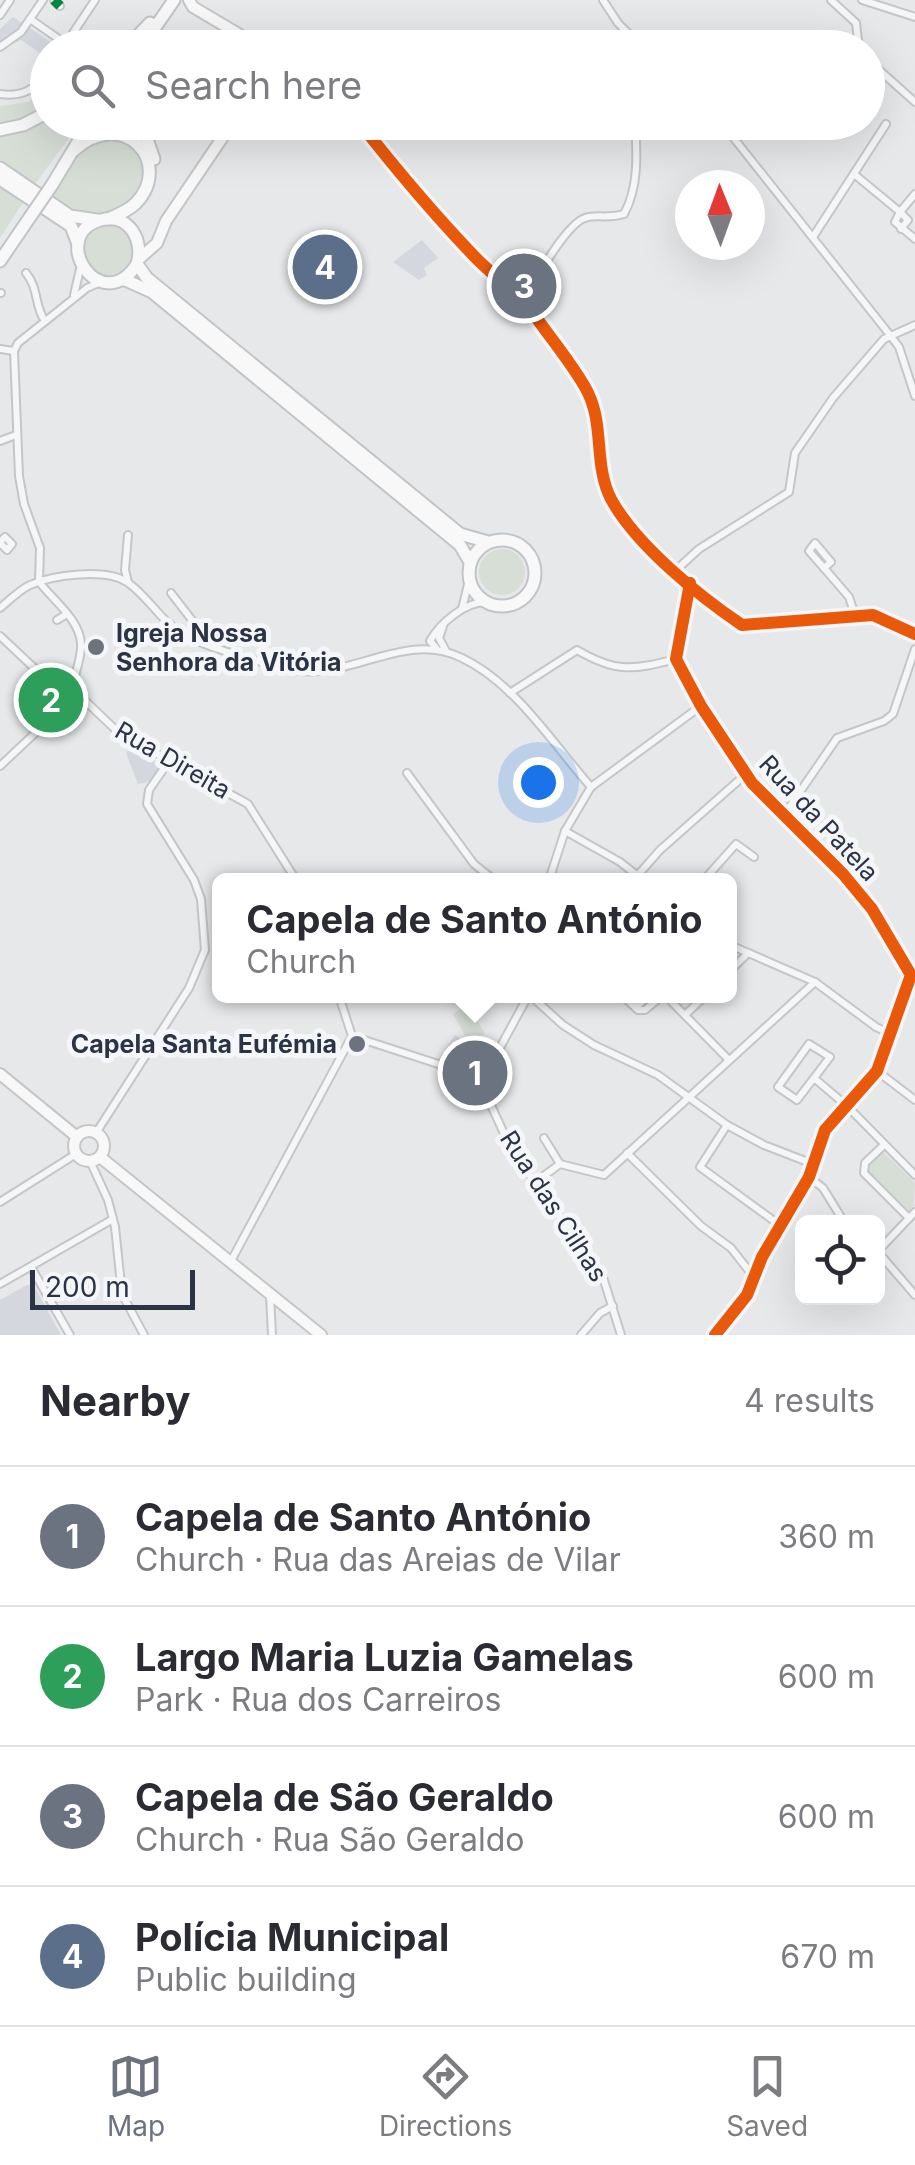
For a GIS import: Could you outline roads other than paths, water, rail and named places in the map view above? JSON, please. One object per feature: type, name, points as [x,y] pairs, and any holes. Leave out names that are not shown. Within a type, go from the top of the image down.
[{"type":"main road","points":[[143,30],[169,3]]},
{"type":"main road","points":[[152,30],[169,3]]},
{"type":"main road","points":[[147,30],[150,23]]},
{"type":"main road","points":[[0,130],[30,121]]},
{"type":"main road","points":[[0,252],[76,140]]},
{"type":"main road","points":[[48,183],[79,140]]},
{"type":"main road","points":[[73,151],[88,140]]},
{"type":"main road","points":[[78,244],[84,231],[130,208],[141,196],[148,179],[146,156],[133,140]]},
{"type":"main road","points":[[0,179],[71,226],[81,264],[90,276],[102,281],[123,279],[153,292],[460,545],[470,562],[469,580],[478,596],[496,606],[516,603],[531,590],[536,570],[534,560],[522,546],[506,540],[474,540],[457,532],[147,278],[138,261],[137,236],[137,215],[155,174],[147,140]]},
{"type":"main road","points":[[0,168],[70,216],[122,222],[137,236]]},
{"type":"main road","points":[[0,261],[27,215]]},
{"type":"main road","points":[[123,279],[138,261]]},
{"type":"main road","points":[[470,562],[488,542]]},
{"type":"street","points":[[0,15],[10,0]]},
{"type":"street","points":[[0,47],[16,38],[43,0]]},
{"type":"street","points":[[75,30],[96,0]]},
{"type":"street","points":[[603,0],[622,28]]},
{"type":"street","points":[[831,0],[856,24],[856,30]]},
{"type":"street","points":[[862,0],[915,18]]},
{"type":"street","points":[[169,3],[191,3],[234,30]]},
{"type":"street","points":[[30,19],[44,30]]},
{"type":"street","points":[[885,75],[915,102]]},
{"type":"street","points":[[0,94],[30,91]]},
{"type":"street","points":[[138,261],[157,243],[166,222],[221,140]]},
{"type":"street","points":[[374,140],[462,243],[522,299],[589,394],[596,418],[599,460],[612,499],[641,537],[675,570],[742,625],[855,616],[884,618],[915,634]]},
{"type":"street","points":[[522,299],[573,225],[587,216],[608,219],[624,214],[631,200],[636,140]]},
{"type":"street","points":[[735,140],[891,336],[915,396]]},
{"type":"street","points":[[813,238],[876,140]]},
{"type":"street","points":[[854,174],[908,220],[902,229],[915,239]]},
{"type":"street","points":[[900,212],[915,194]]},
{"type":"street","points":[[137,236],[157,243]]},
{"type":"street","points":[[71,300],[81,264]]},
{"type":"street","points":[[26,273],[34,283],[38,309],[45,321]]},
{"type":"street","points":[[0,766],[66,704],[82,647],[67,614],[39,582],[40,548],[24,504],[16,436],[14,351],[71,300],[102,281]]},
{"type":"street","points":[[675,570],[699,549],[788,492],[795,454],[833,398],[884,339],[915,325]]},
{"type":"street","points":[[0,349],[14,351]]},
{"type":"street","points":[[0,440],[16,436]]},
{"type":"street","points":[[128,534],[128,583]]},
{"type":"street","points":[[824,568],[849,598],[855,616]]},
{"type":"street","points":[[0,608],[27,586],[102,573],[128,583],[172,627],[198,640],[290,670],[318,674],[406,648],[473,603],[486,602]]},
{"type":"street","points":[[462,610],[469,580]]},
{"type":"street","points":[[510,693],[577,650],[603,665],[635,670],[676,659],[690,583]]},
{"type":"street","points":[[171,593],[195,624],[198,640]]},
{"type":"street","points":[[58,620],[67,614]]},
{"type":"street","points":[[441,627],[440,638],[447,652]]},
{"type":"street","name":"Rua Direita","points":[[0,636],[47,680],[72,690],[118,733],[248,804],[292,873]]},
{"type":"street","points":[[406,648],[447,652],[478,666],[510,693],[590,788]]},
{"type":"street","points":[[784,816],[838,738],[893,714],[915,648]]},
{"type":"street","name":"Rua da Patela","points":[[676,659],[701,706],[746,774],[843,874],[872,909],[913,975],[877,1071],[825,1130],[809,1177],[753,1276],[747,1295],[716,1335]]},
{"type":"street","points":[[551,873],[565,831],[590,788],[701,706]]},
{"type":"street","points":[[96,1132],[189,988],[204,950],[201,899],[194,880],[147,804],[149,790],[169,762]]},
{"type":"street","points":[[407,773],[474,864],[485,873]]},
{"type":"street","points":[[644,873],[660,850],[746,774]]},
{"type":"street","points":[[565,831],[632,873]]},
{"type":"street","points":[[710,873],[736,844],[754,856]]},
{"type":"street","points":[[737,948],[815,982],[891,1034]]},
{"type":"street","points":[[737,964],[748,953]]},
{"type":"street","points":[[544,1138],[560,1164],[604,1175],[815,982]]},
{"type":"street","points":[[231,1261],[352,1036],[341,1003]]},
{"type":"street","points":[[469,1074],[472,1068],[496,1055],[525,1003]]},
{"type":"street","points":[[537,1003],[594,1045],[658,1075],[727,1125],[813,1164]]},
{"type":"street","points":[[631,1003],[645,1010],[654,1003]]},
{"type":"street","points":[[636,1007],[640,1003]]},
{"type":"street","points":[[672,1003],[728,1059]]},
{"type":"street","points":[[685,1015],[698,1003]]},
{"type":"street","points":[[352,1036],[469,1074],[473,1080],[480,1079],[482,1072],[478,1068]]},
{"type":"street","points":[[809,1044],[830,1058],[814,1078],[797,1100],[778,1087],[809,1044]]},
{"type":"street","points":[[877,1071],[915,1100]]},
{"type":"street","points":[[0,1074],[77,1137]]},
{"type":"street","points":[[814,1078],[915,1176]]},
{"type":"street","name":"Rua das Cilhas","points":[[480,1079],[512,1151],[602,1274],[621,1335]]},
{"type":"street","points":[[727,1125],[700,1167],[781,1226]]},
{"type":"street","points":[[76,1154],[77,1137],[88,1131],[96,1132],[104,1144],[95,1159],[113,1219],[122,1294],[144,1335]]},
{"type":"street","points":[[884,1145],[866,1163],[864,1173],[912,1215],[885,1244]]},
{"type":"street","points":[[627,1153],[702,1226],[731,1248],[753,1276]]},
{"type":"street","points":[[0,1202],[76,1154],[95,1159],[231,1261],[321,1335]]},
{"type":"street","points":[[534,1183],[560,1164]]},
{"type":"street","points":[[809,1177],[823,1188],[840,1215]]},
{"type":"street","points":[[0,1284],[113,1219]]},
{"type":"street","points":[[885,1260],[915,1296]]},
{"type":"street","points":[[31,1267],[70,1335]]},
{"type":"street","points":[[270,1294],[272,1335]]},
{"type":"street","points":[[581,1335],[600,1313],[613,1306]]},
{"type":"place","name":"Polícia Municipal","points":[[325,267]]},
{"type":"place","name":"Capela de São Geraldo","points":[[524,286]]},
{"type":"place","name":"Igreja Nossa Senhora da Vitória","points":[[96,647]]},
{"type":"place","name":"Largo Maria Luzia Gamelas","points":[[51,700]]},
{"type":"place","name":"Capela Santa Eufémia","points":[[357,1044]]},
{"type":"place","name":"Capela de Santo António","points":[[475,1073]]}]
